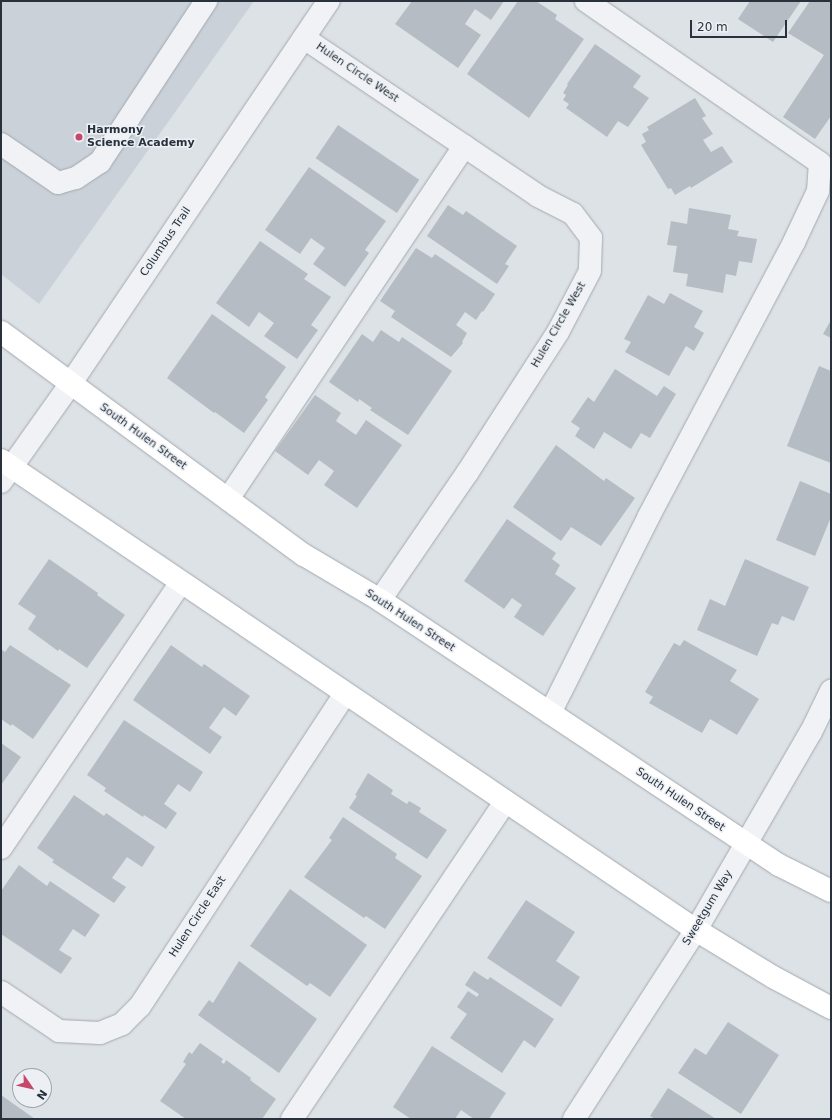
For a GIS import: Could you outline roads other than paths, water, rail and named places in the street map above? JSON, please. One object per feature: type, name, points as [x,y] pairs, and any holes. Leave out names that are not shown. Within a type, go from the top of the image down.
[{"type":"main road","name":"South Hulen Street","points":[[1,332],[304,555],[380,600],[746,844],[779,865],[831,891]]},
{"type":"main road","points":[[4,470],[181,582],[696,930],[773,977],[831,1008]]},
{"type":"street","points":[[1,144],[58,183],[76,178],[100,162],[206,1]]},
{"type":"street","name":"Columbus Trail","points":[[4,470],[71,383],[329,1]]},
{"type":"street","points":[[550,713],[652,509],[794,242],[818,191],[820,163],[586,1]]},
{"type":"street","name":"Hulen Circle West","points":[[304,38],[538,196],[573,214],[591,238],[590,271],[558,332],[467,473],[380,600]]},
{"type":"street","points":[[228,499],[464,146]]},
{"type":"street","points":[[1,848],[181,582]]},
{"type":"street","name":"Sweetgum Way","points":[[574,1119],[696,930],[811,732],[831,691]]},
{"type":"street","name":"Hulen Circle East","points":[[1,992],[59,1031],[100,1034],[122,1024],[140,1006],[345,694]]},
{"type":"street","points":[[292,1119],[505,802]]},
{"type":"place","name":"Harmony Science Academy","points":[[79,137]]}]
